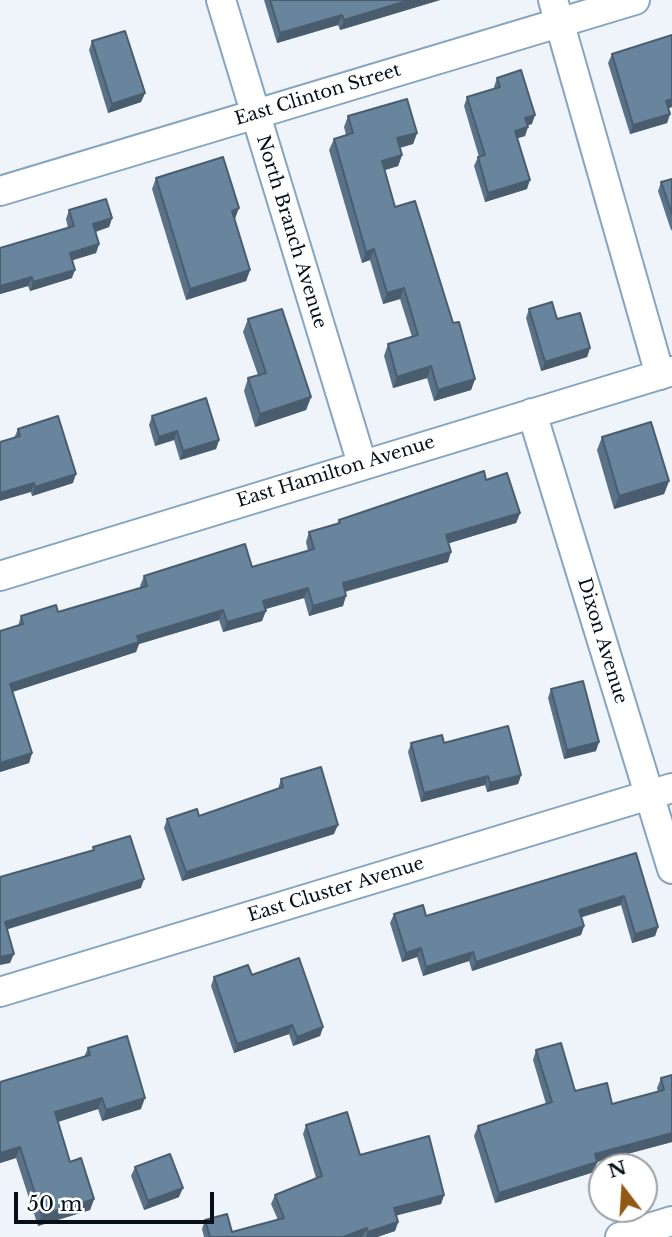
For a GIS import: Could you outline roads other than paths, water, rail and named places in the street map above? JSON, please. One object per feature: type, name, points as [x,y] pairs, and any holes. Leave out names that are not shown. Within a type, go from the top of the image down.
[{"type":"street","name":"North Branch Avenue","points":[[220,0],[362,464]]},
{"type":"street","name":"East Clinton Street","points":[[0,191],[255,114],[556,11],[635,0]]},
{"type":"street","points":[[556,11],[666,373]]},
{"type":"street","name":"East Hamilton Avenue","points":[[0,576],[666,373]]},
{"type":"street","name":"Dixon Avenue","points":[[532,413],[661,792],[672,869]]},
{"type":"street","name":"East Cluster Avenue","points":[[0,992],[661,792]]},
{"type":"street","points":[[620,1237],[672,1221]]}]
